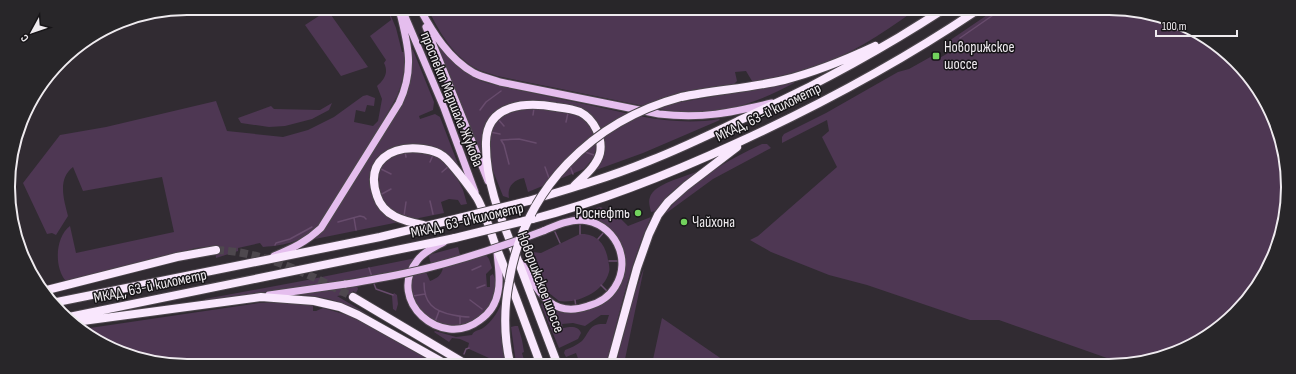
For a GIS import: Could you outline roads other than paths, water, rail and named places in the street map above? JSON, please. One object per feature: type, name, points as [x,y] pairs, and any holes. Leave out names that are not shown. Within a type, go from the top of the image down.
[{"type":"highway","points":[[510,359],[505,317],[506,295],[510,273],[519,243],[532,213],[543,194],[562,168],[595,138],[637,113],[681,97],[767,83],[810,73],[834,64],[916,27],[935,15]]},
{"type":"highway","name":"МКАД, 63-й километр","points":[[74,316],[452,239],[564,210],[666,174],[754,135],[851,87],[894,63],[970,15]]},
{"type":"highway","name":"МКАД, 63-й километр","points":[[59,301],[380,237],[528,201],[572,188],[648,162],[812,87],[916,27]]},
{"type":"highway","name":"Новорижское шоссе","points":[[555,359],[491,188],[486,141],[489,126],[506,109],[528,104],[546,105],[580,112],[593,124],[598,134],[600,145],[599,154],[587,173],[572,188]]},
{"type":"highway","points":[[612,359],[637,268],[649,234],[658,215],[668,202],[686,186],[715,162],[754,135]]},
{"type":"highway","name":"Новорижское шоссе","points":[[428,225],[401,220],[393,216],[385,210],[377,198],[374,182],[375,171],[384,158],[391,152],[409,148],[437,152],[447,160],[478,199],[539,359]]},
{"type":"highway","points":[[49,289],[177,257],[216,250]]},
{"type":"highway","points":[[80,321],[261,297],[314,301],[340,307],[358,315],[437,359]]},
{"type":"highway","points":[[353,297],[458,359]]},
{"type":"main road","points":[[267,259],[298,246],[321,228],[399,103],[406,84],[410,61],[402,15]]},
{"type":"main road","name":"проспект Маршала Жукова","points":[[404,15],[439,96],[478,199]]},
{"type":"main road","name":"проспект Маршала Жукова","points":[[421,15],[491,188]]},
{"type":"main road","points":[[423,15],[440,42],[463,65],[485,78],[500,82],[659,114],[676,116],[726,114],[787,98]]},
{"type":"main road","points":[[261,297],[346,284],[406,273],[448,263],[500,247],[560,224],[580,220],[598,224],[609,232],[618,244],[622,262],[619,280],[610,294],[594,304],[584,308],[568,310],[559,308],[544,298],[537,290],[512,245]]},
{"type":"main road","points":[[452,239],[426,253],[417,260],[410,270],[408,282],[409,294],[413,305],[420,315],[431,324],[447,329],[471,326],[485,316],[495,302],[499,291],[497,248]]},
{"type":"waterway","points":[[960,38],[993,15]]},
{"type":"waterway","points":[[480,110],[486,102],[501,91]]},
{"type":"waterway","points":[[533,115],[534,108]]},
{"type":"waterway","points":[[566,122],[568,113]]},
{"type":"waterway","points":[[498,119],[504,126]]},
{"type":"waterway","points":[[490,132],[500,134]]},
{"type":"waterway","points":[[509,164],[504,145],[501,140],[519,139],[536,143]]},
{"type":"waterway","points":[[405,152],[406,157]]},
{"type":"waterway","points":[[585,152],[594,155]]},
{"type":"waterway","points":[[430,162],[433,155]]},
{"type":"waterway","points":[[442,172],[449,166]]},
{"type":"waterway","points":[[570,166],[573,174]]},
{"type":"waterway","points":[[545,167],[550,181]]},
{"type":"waterway","points":[[381,169],[391,174]]},
{"type":"waterway","points":[[380,195],[391,189]]},
{"type":"waterway","points":[[430,201],[433,214]]},
{"type":"waterway","points":[[404,216],[406,202]]},
{"type":"waterway","points":[[338,222],[360,216],[366,219]]},
{"type":"waterway","points":[[354,218],[356,230]]},
{"type":"waterway","points":[[580,224],[580,234]]},
{"type":"waterway","points":[[275,245],[276,243],[290,239],[312,227]]},
{"type":"waterway","points":[[555,232],[560,243]]},
{"type":"waterway","points":[[598,239],[604,232]]},
{"type":"waterway","points":[[609,261],[618,261]]},
{"type":"waterway","points":[[472,270],[481,266]]},
{"type":"waterway","points":[[369,268],[372,277]]},
{"type":"waterway","points":[[373,281],[376,289],[393,295]]},
{"type":"waterway","points":[[424,283],[424,290],[431,305],[446,313],[469,317]]},
{"type":"waterway","points":[[477,288],[485,285]]},
{"type":"waterway","points":[[601,285],[608,292]]},
{"type":"waterway","points":[[413,296],[425,294]]},
{"type":"waterway","points":[[470,300],[482,309]]},
{"type":"waterway","points":[[575,300],[576,307]]},
{"type":"waterway","points":[[435,322],[439,311]]},
{"type":"waterway","points":[[460,316],[460,326]]},
{"type":"waterway","points":[[464,354],[466,349],[469,348]]},
{"type":"tunnel","points":[[216,250],[252,255],[270,260],[304,273],[353,297]]},
{"type":"place","name":"Новорижское шоссе","points":[[936,56]]},
{"type":"place","name":"Роснефть","points":[[638,213]]},
{"type":"place","name":"Чайхона","points":[[684,222]]}]
